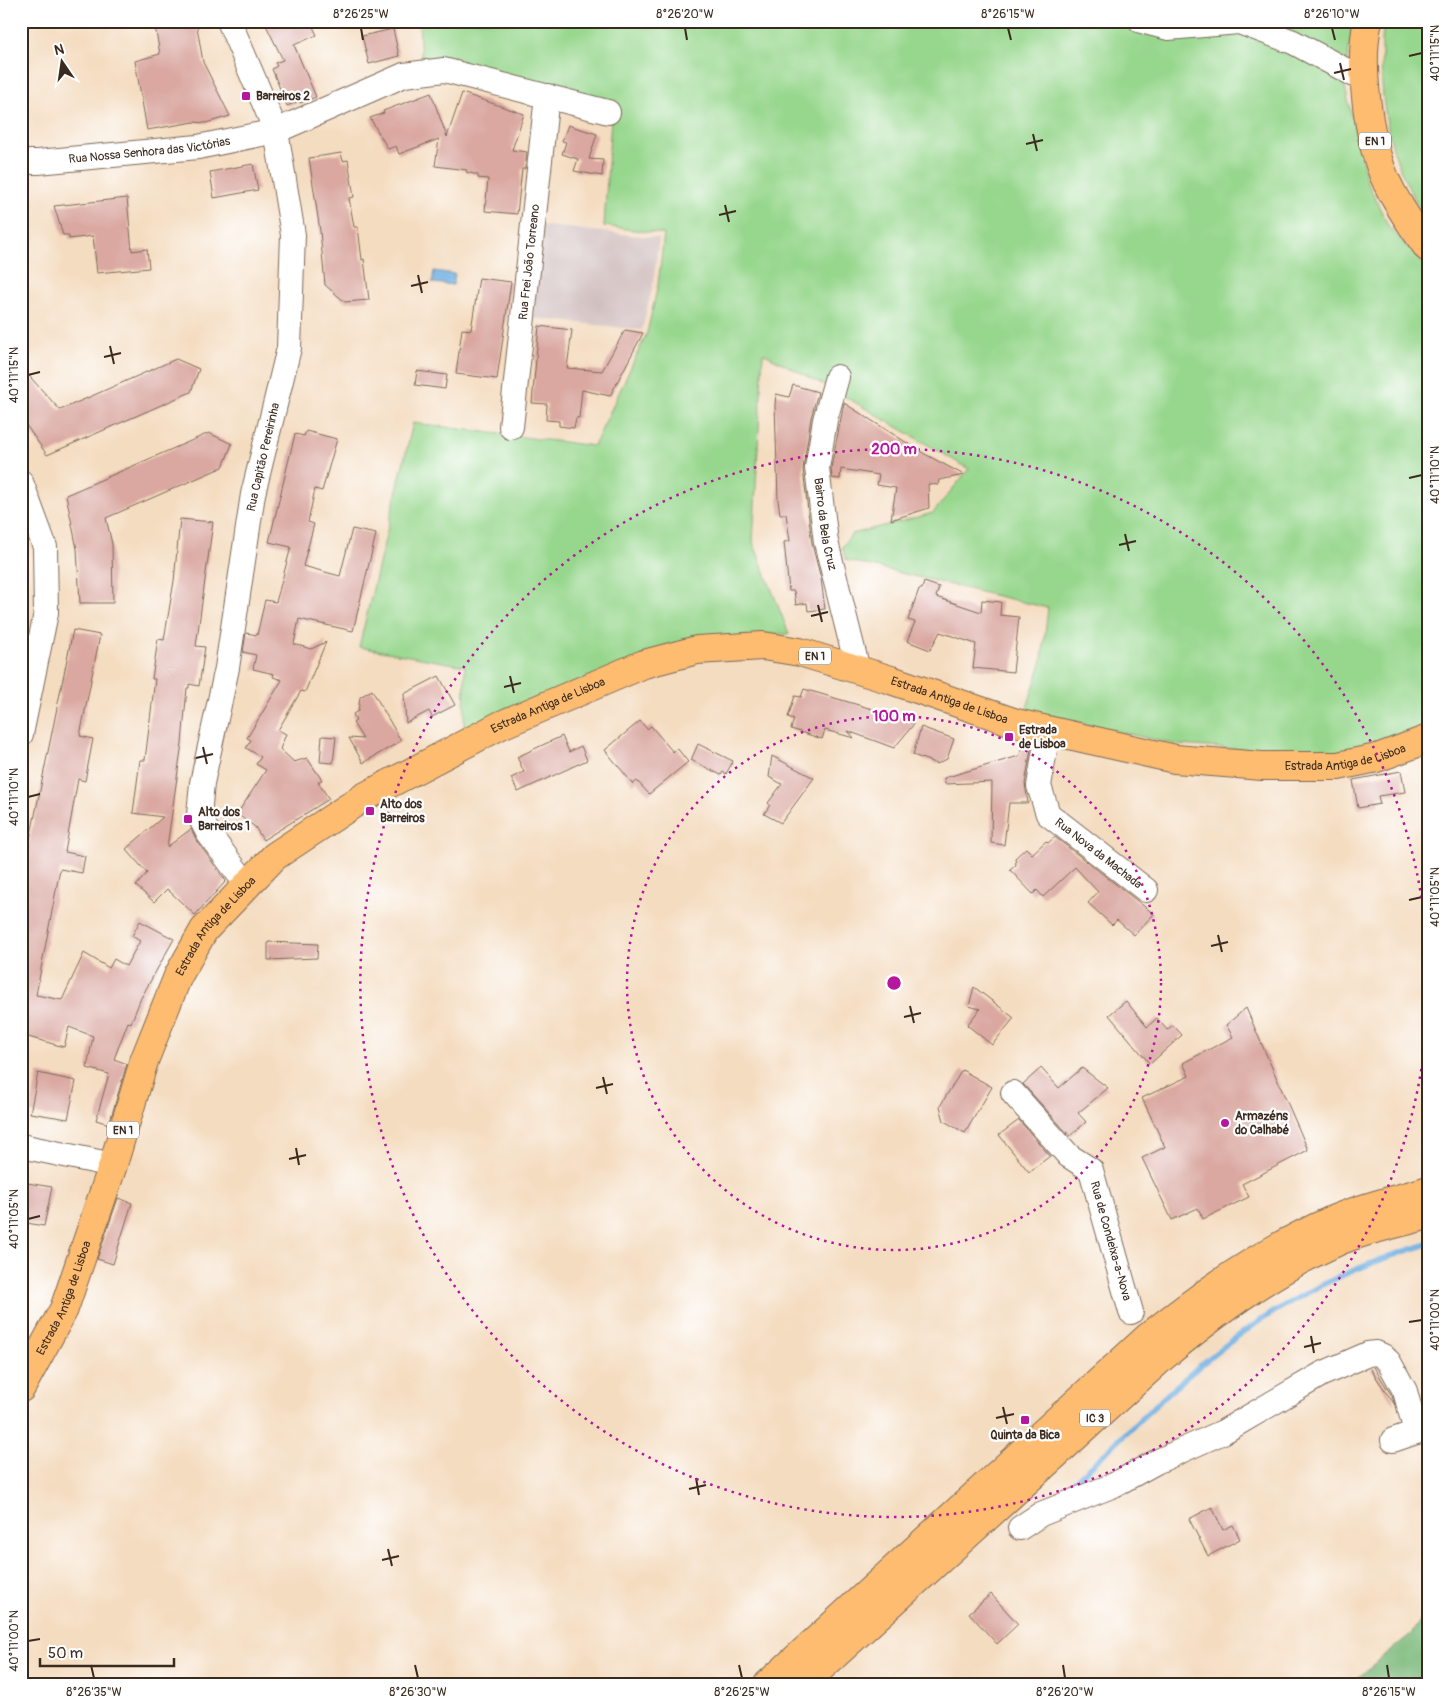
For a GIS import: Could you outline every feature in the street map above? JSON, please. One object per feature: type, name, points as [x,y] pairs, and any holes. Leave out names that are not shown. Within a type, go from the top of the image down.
[{"type":"main road","name":"EN 1","points":[[1368,21],[1364,80],[1372,128],[1384,175],[1405,215],[1428,248]]},
{"type":"main road","name":"Estrada Antiga de Lisboa","points":[[21,1388],[64,1309],[113,1165],[144,1061],[178,976],[204,930],[276,856],[364,797],[501,725],[644,664],[697,650],[763,646],[800,652],[1016,723],[1176,759],[1262,766],[1338,766],[1377,758],[1428,739]]},
{"type":"main road","name":"IC 3","points":[[768,1684],[1148,1337],[1202,1294],[1265,1253],[1332,1220],[1428,1190]]},
{"type":"main road","name":"IC 3","points":[[803,1684],[1164,1356],[1215,1313],[1274,1275],[1341,1241],[1428,1216]]},
{"type":"street","name":"Rua Capitão Pereirinha","points":[[229,21],[276,131],[293,236],[289,348],[253,494],[227,668],[202,783],[199,815],[208,833],[247,885]]},
{"type":"street","points":[[1141,21],[1168,28],[1239,22],[1293,42],[1364,80]]},
{"type":"street","points":[[276,131],[404,76],[444,70],[608,112]]},
{"type":"street","name":"Rua Frei João Torreano","points":[[511,427],[547,96]]},
{"type":"street","name":"Rua Nossa Senhora das Victórias","points":[[21,162],[198,147],[276,131]]},
{"type":"street","name":"Bairro da Bela Cruz","points":[[837,376],[825,420],[817,468],[826,542],[858,670]]},
{"type":"street","points":[[21,482],[45,547],[46,613],[21,734]]},
{"type":"street","name":"Rua Nova da Machada","points":[[1048,731],[1039,786],[1048,814],[1146,890]]},
{"type":"street","name":"Rua de Condeixa-a-Nova","points":[[1013,1093],[1069,1156],[1091,1170],[1130,1312]]},
{"type":"street","points":[[21,1146],[113,1165]]},
{"type":"street","points":[[1020,1528],[1059,1505],[1114,1485],[1156,1462],[1223,1432],[1322,1374],[1368,1354],[1376,1353],[1383,1356],[1389,1362],[1405,1391],[1422,1430],[1393,1440]]},
{"type":"shaded area","points":[[538,225],[659,238],[653,284],[642,330],[534,318]]},
{"type":"green space","points":[[419,21],[1353,21],[1344,83],[1367,182],[1389,227],[1428,270],[1428,723],[1373,744],[1337,752],[1263,751],[1178,745],[1026,711],[1042,660],[1048,608],[846,560],[842,547],[852,534],[933,513],[969,469],[839,393],[763,353],[753,542],[789,634],[767,634],[464,731],[465,666],[359,647],[413,423],[594,446],[647,333],[658,285],[664,234],[604,226],[612,103],[445,61],[421,60]]},
{"type":"green space","points":[[1385,21],[1428,21],[1428,220],[1406,182],[1397,161],[1386,118],[1382,74],[1382,36]]},
{"type":"green space","points":[[1428,1608],[1428,1684],[1350,1684],[1412,1633]]},
{"type":"water","points":[[434,271],[455,274],[453,285],[432,283]]},
{"type":"building","points":[[154,21],[196,21],[203,62],[230,116],[206,123],[194,122],[147,130],[135,61],[160,54]]},
{"type":"building","points":[[264,21],[310,21],[317,35],[294,45],[316,97],[287,106],[272,69],[277,66],[275,63],[283,60]]},
{"type":"building","points":[[393,29],[399,56],[369,64],[362,36]]},
{"type":"building","points":[[431,93],[447,137],[462,93],[524,114],[512,150],[527,152],[525,169],[522,169],[517,214],[485,211],[488,179],[478,178],[478,175],[466,172],[467,170],[435,166],[439,139],[399,154],[396,146],[388,149],[370,118],[384,113],[383,111]]},
{"type":"building","points":[[568,125],[597,134],[589,159],[603,160],[602,176],[574,171],[578,159],[562,154],[566,142],[562,141]]},
{"type":"building","points":[[341,153],[343,161],[348,160],[354,197],[349,198],[354,227],[358,227],[369,300],[345,302],[325,285],[320,231],[309,158]]},
{"type":"building","points":[[253,164],[258,190],[214,198],[210,172]]},
{"type":"building","points":[[127,198],[132,251],[147,249],[149,268],[97,273],[93,236],[69,239],[69,235],[63,235],[54,206]]},
{"type":"building","points":[[479,278],[511,282],[497,379],[456,374],[462,329],[471,330]]},
{"type":"building","points":[[539,326],[572,330],[567,368],[602,371],[625,330],[643,333],[610,396],[582,390],[579,418],[576,418],[574,428],[559,426],[559,421],[546,420],[547,404],[532,403]]},
{"type":"building","points":[[176,359],[199,369],[191,392],[47,455],[21,418],[21,367],[60,410]]},
{"type":"building","points":[[417,371],[447,375],[445,389],[415,385]]},
{"type":"building","points":[[793,385],[818,392],[811,418],[803,469],[812,544],[821,579],[825,609],[808,611],[807,603],[796,605],[794,591],[789,591],[784,542],[790,541],[786,514],[780,514],[778,500],[776,394],[789,397]]},
{"type":"building","points":[[844,403],[923,453],[964,475],[939,480],[938,485],[928,484],[929,508],[891,520],[896,488],[877,485],[879,475],[841,469],[840,479],[832,478],[831,468]]},
{"type":"building","points":[[306,431],[337,439],[322,491],[315,489],[308,522],[314,524],[303,566],[340,576],[352,529],[376,534],[353,631],[299,619],[294,644],[311,649],[326,642],[305,692],[301,691],[278,730],[286,734],[280,749],[294,762],[307,758],[322,780],[318,782],[329,799],[263,840],[255,827],[237,814],[266,770],[256,764],[261,757],[246,748],[251,740],[247,738],[282,680],[273,677],[274,674],[253,669],[256,655],[243,652],[246,633],[257,635],[265,600],[276,602],[291,547],[269,542],[295,434],[304,436]]},
{"type":"building","points":[[209,433],[232,444],[223,467],[106,518],[112,544],[113,603],[80,603],[77,549],[66,495]]},
{"type":"building","points":[[180,519],[213,522],[196,646],[205,647],[199,686],[189,684],[189,688],[187,688],[182,743],[167,847],[191,829],[197,841],[226,881],[195,915],[167,889],[154,902],[136,886],[147,873],[126,849],[163,817],[133,813],[140,760],[145,760],[155,679],[152,679],[158,639],[164,640],[174,581]]},
{"type":"building","points":[[924,582],[939,587],[936,597],[981,612],[982,600],[1001,602],[1000,615],[1019,617],[1013,672],[973,668],[976,644],[940,632],[930,650],[907,641],[915,622],[908,620],[919,589],[922,589]]},
{"type":"building","points":[[73,630],[100,635],[80,736],[93,739],[85,781],[78,779],[65,852],[85,856],[82,873],[60,869],[36,995],[62,1000],[84,953],[109,968],[114,959],[126,966],[140,941],[132,936],[140,921],[174,939],[141,998],[131,1023],[128,1022],[114,1059],[127,1064],[109,1124],[96,1120],[109,1074],[87,1068],[93,1036],[69,1027],[64,1047],[21,1035],[21,883]]},
{"type":"building","points":[[439,676],[455,705],[432,717],[429,711],[406,723],[404,694]]},
{"type":"building","points":[[804,689],[879,711],[914,724],[894,748],[848,731],[854,738],[825,730],[822,739],[791,729],[794,719],[788,717],[795,696],[801,697]]},
{"type":"building","points":[[372,690],[401,741],[363,763],[349,738],[363,739],[353,723],[356,721],[353,714],[358,711],[360,697]]},
{"type":"building","points":[[640,721],[647,729],[651,726],[673,752],[677,748],[688,762],[649,794],[637,781],[633,784],[605,750]]},
{"type":"building","points":[[921,727],[954,739],[947,759],[937,764],[913,755]]},
{"type":"building","points":[[322,736],[336,737],[333,763],[320,762]]},
{"type":"building","points":[[562,736],[569,752],[581,746],[587,760],[518,792],[511,778],[524,772],[517,757]]},
{"type":"building","points":[[1026,741],[1032,743],[1025,784],[1028,803],[1009,803],[1004,845],[991,843],[992,782],[945,784],[944,778],[1019,756]]},
{"type":"building","points":[[698,744],[733,761],[726,774],[723,772],[721,775],[691,760]]},
{"type":"building","points":[[772,756],[814,778],[781,823],[764,814],[770,805],[768,803],[782,784],[769,777]]},
{"type":"building","points":[[1401,771],[1405,792],[1378,796],[1380,804],[1358,808],[1353,780]]},
{"type":"building","points":[[1055,837],[1154,914],[1134,935],[1117,920],[1112,925],[1088,903],[1098,892],[1075,867],[1043,897],[1037,890],[1033,894],[1010,870],[1016,865],[1015,858],[1026,848],[1032,854],[1046,841],[1048,843]]},
{"type":"building","points":[[268,942],[318,944],[317,958],[268,960]]},
{"type":"building","points":[[974,987],[1014,1018],[992,1045],[967,1025],[980,1009],[969,1006]]},
{"type":"building","points":[[1126,1001],[1147,1027],[1157,1018],[1167,1030],[1173,1025],[1182,1035],[1150,1064],[1109,1015]]},
{"type":"building","name":"Armazéns do Calhabé","points":[[1246,1008],[1308,1150],[1242,1184],[1249,1197],[1203,1219],[1198,1208],[1172,1220],[1142,1158],[1165,1147],[1142,1098],[1189,1076],[1183,1063],[1233,1037],[1226,1025]]},
{"type":"building","points":[[1041,1068],[1059,1088],[1082,1068],[1108,1088],[1078,1113],[1086,1122],[1070,1136],[1023,1084]]},
{"type":"building","points":[[962,1070],[992,1087],[965,1133],[944,1121],[940,1106]]},
{"type":"building","points":[[38,1073],[76,1081],[68,1119],[30,1113]]},
{"type":"building","points":[[1019,1120],[1050,1156],[1029,1172],[999,1135]]},
{"type":"building","points":[[21,1182],[52,1187],[44,1226],[21,1222]]},
{"type":"building","points":[[118,1198],[132,1203],[113,1264],[97,1259]]},
{"type":"building","points":[[1374,1367],[1392,1396],[1395,1405],[1371,1370]]},
{"type":"building","points":[[1212,1507],[1223,1530],[1233,1525],[1240,1539],[1208,1556],[1189,1519]]},
{"type":"building","points":[[991,1594],[1018,1624],[997,1644],[969,1613]]},
{"type":"waterway","points":[[1059,1496],[1188,1376],[1256,1323],[1327,1283],[1377,1261],[1428,1244]]},
{"type":"place","name":"Barreiros 2","points":[[246,96]]},
{"type":"place","name":"Estrada de Lisboa","points":[[1009,737]]},
{"type":"place","name":"Alto dos Barreiros","points":[[370,811]]},
{"type":"place","name":"Alto dos Barreiros 1","points":[[188,819]]},
{"type":"place","name":"Armazéns do Calhabé","points":[[1225,1123]]},
{"type":"place","name":"Quinta da Bica","points":[[1025,1420]]}]
